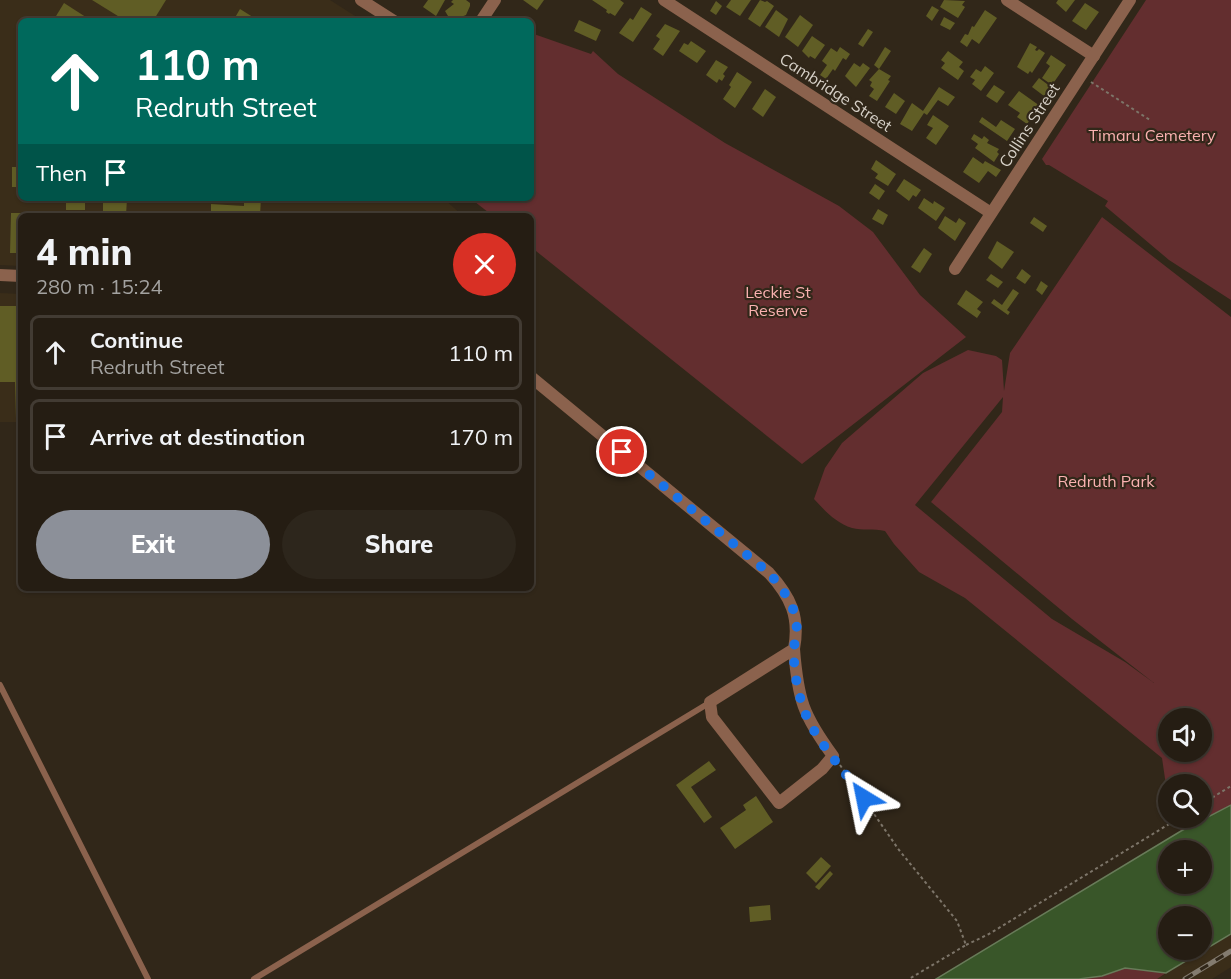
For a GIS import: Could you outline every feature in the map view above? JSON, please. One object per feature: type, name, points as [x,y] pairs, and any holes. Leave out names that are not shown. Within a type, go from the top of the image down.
[{"type":"street","points":[[362,0],[389,18]]},
{"type":"street","points":[[483,18],[495,0]]},
{"type":"street","name":"Cambridge Street","points":[[664,0],[991,213]]},
{"type":"street","points":[[1006,0],[1094,57]]},
{"type":"street","name":"Collins Street","points":[[955,269],[1130,0]]},
{"type":"street","points":[[0,275],[18,276]]},
{"type":"street","points":[[534,379],[769,573],[786,595],[796,621],[797,634],[794,649],[797,682],[803,708],[813,728],[833,756],[822,770],[779,804],[712,717],[710,702],[794,649]]},
{"type":"lane","points":[[0,685],[148,979]]},
{"type":"lane","points":[[254,979],[710,702]]},
{"type":"path","points":[[1081,76],[1150,120]]},
{"type":"path","points":[[833,756],[900,850],[957,921],[966,945]]},
{"type":"path","points":[[1212,798],[1231,786]]},
{"type":"path","points":[[909,979],[989,934],[1163,828]]},
{"type":"shaded area","points":[[0,0],[330,0],[358,18],[18,18],[18,201],[446,201],[460,213],[18,213],[18,266],[0,265]]},
{"type":"shaded area","points":[[0,293],[18,294],[18,422],[0,422]]},
{"type":"shaded area","points":[[1231,805],[1231,934],[1212,945],[1212,906],[1158,906],[1158,960],[1188,960],[1166,973],[1125,968],[1102,976],[1079,979],[936,979],[1158,845],[1158,894],[1212,894],[1212,840],[1166,840],[1187,828],[1212,828],[1212,815]]},
{"type":"shaded area","points":[[1231,934],[1231,967],[1212,979],[1157,979],[1188,960],[1212,960],[1212,946]]},
{"type":"green space","name":"Timaru Cemetery","points":[[1146,0],[1231,0],[1231,300],[1169,260],[1105,206],[1108,201],[1046,165],[1042,159]]},
{"type":"green space","name":"Leckie St Reserve","points":[[534,34],[591,54],[593,51],[618,74],[725,143],[839,206],[873,232],[920,295],[966,337],[802,464],[534,249],[534,213],[489,213],[474,201],[534,201]]},
{"type":"green space","name":"Redruth Park","points":[[1102,217],[1231,317],[1231,805],[1212,815],[1212,774],[1164,774],[1163,762],[1212,762],[1212,708],[1158,708],[1158,755],[965,598],[919,572],[885,531],[846,526],[831,516],[814,499],[825,468],[842,443],[923,373],[968,350],[996,356],[1002,360],[1004,391],[1010,353]],"holes":[[[1003,397],[1002,412],[931,502],[1072,619],[1154,683],[1125,662],[1052,619],[915,505]]]},
{"type":"green space","points":[[1125,968],[1166,973],[1157,979],[1079,979],[1102,976]]},
{"type":"building","points":[[92,0],[166,0],[155,18],[121,18]]},
{"type":"building","points":[[428,0],[445,0],[436,16],[423,7]]},
{"type":"building","points":[[466,0],[470,3],[466,15],[449,18],[445,11],[454,4],[451,2]]},
{"type":"building","points":[[523,0],[544,0],[537,10]]},
{"type":"building","points":[[592,0],[620,0],[624,3],[615,16],[606,12],[607,10]]},
{"type":"building","points":[[731,0],[751,0],[740,16],[726,7]]},
{"type":"building","points":[[760,0],[767,1],[774,6],[760,27],[748,19]]},
{"type":"building","points":[[944,0],[965,1],[962,5],[965,7],[958,18],[940,7]]},
{"type":"building","points":[[1058,0],[1075,0],[1066,12],[1056,3]]},
{"type":"building","points":[[716,1],[722,6],[716,15],[710,11]]},
{"type":"building","points":[[64,3],[87,18],[55,18]]},
{"type":"building","points":[[1085,3],[1099,12],[1086,30],[1072,21]]},
{"type":"building","points":[[932,6],[939,10],[932,21],[926,16]]},
{"type":"building","points":[[641,7],[652,14],[633,42],[619,33],[630,18],[633,20]]},
{"type":"building","points":[[240,9],[254,18],[235,18]]},
{"type":"building","points":[[776,10],[788,19],[779,37],[765,27]]},
{"type":"building","points":[[985,10],[997,18],[979,44],[972,39],[967,47],[960,42],[965,34],[968,35]]},
{"type":"building","points":[[800,15],[813,25],[798,47],[785,37]]},
{"type":"building","points":[[944,17],[955,23],[950,30],[940,25]]},
{"type":"building","points":[[579,20],[601,30],[596,41],[574,31]]},
{"type":"building","points":[[665,24],[680,31],[663,56],[653,49],[660,39],[656,36]]},
{"type":"building","points":[[868,29],[873,32],[863,47],[858,44]]},
{"type":"building","points":[[812,36],[825,45],[815,59],[810,56],[809,58],[802,51]]},
{"type":"building","points":[[691,41],[706,51],[697,63],[679,51],[684,43],[688,45]]},
{"type":"building","points":[[1030,43],[1037,47],[1035,50],[1039,49],[1045,53],[1032,73],[1030,71],[1028,74],[1017,67]]},
{"type":"building","points":[[840,47],[850,54],[846,60],[843,58],[835,71],[833,69],[826,79],[820,75],[827,65],[822,61],[831,48],[837,52]]},
{"type":"building","points":[[885,47],[891,51],[879,69],[874,65]]},
{"type":"building","points":[[948,51],[963,62],[959,67],[964,71],[958,80],[941,68],[945,63],[941,60]]},
{"type":"building","points":[[1051,55],[1066,65],[1052,85],[1042,78],[1050,66],[1046,63]]},
{"type":"building","points":[[716,60],[728,67],[723,74],[725,76],[722,81],[719,79],[717,83],[706,75]]},
{"type":"building","points":[[854,63],[860,67],[863,63],[870,68],[856,87],[845,76]]},
{"type":"building","points":[[985,66],[994,73],[981,91],[972,84],[975,80],[970,77],[976,69],[981,72]]},
{"type":"building","points":[[879,69],[891,76],[877,101],[869,96],[874,89],[870,86],[872,82],[869,80]]},
{"type":"building","points":[[737,72],[752,82],[735,108],[723,99]]},
{"type":"building","points":[[1039,78],[1051,87],[1044,96],[1032,87]]},
{"type":"building","points":[[994,85],[1005,92],[997,103],[986,96]]},
{"type":"building","points":[[939,87],[955,97],[948,106],[938,100],[927,115],[924,113],[912,131],[900,124],[912,103],[923,111]]},
{"type":"building","points":[[765,89],[776,97],[763,117],[752,109]]},
{"type":"building","points":[[1019,91],[1040,106],[1027,124],[1017,117],[1020,113],[1008,105]]},
{"type":"building","points":[[894,93],[905,101],[896,114],[885,107]]},
{"type":"building","points":[[933,115],[949,126],[936,145],[926,138],[933,128],[927,125]]},
{"type":"building","points":[[982,117],[996,127],[1001,120],[1015,129],[1007,141],[979,122]]},
{"type":"building","points":[[974,134],[982,139],[984,136],[989,140],[987,143],[999,149],[994,162],[975,148],[978,144],[971,139]]},
{"type":"building","points":[[973,157],[983,164],[985,161],[1001,170],[996,177],[988,171],[979,183],[963,172]]},
{"type":"building","points":[[876,160],[896,174],[888,186],[875,178],[878,174],[871,169]]},
{"type":"building","points":[[12,167],[18,167],[18,187],[12,187]]},
{"type":"building","points":[[904,179],[921,190],[909,201],[896,191]]},
{"type":"building","points":[[875,184],[885,191],[879,200],[869,193]]},
{"type":"building","points":[[924,198],[945,208],[936,221],[918,208]]},
{"type":"building","points":[[85,201],[85,210],[66,210],[66,202]]},
{"type":"building","points":[[103,201],[127,201],[126,213],[103,213]]},
{"type":"building","points":[[244,201],[261,201],[260,213],[211,213],[211,204],[244,206]]},
{"type":"building","points":[[878,209],[888,215],[883,225],[872,219]]},
{"type":"building","points":[[11,213],[18,213],[18,253],[10,253]]},
{"type":"building","points":[[945,216],[956,223],[959,218],[966,223],[955,241],[938,228]]},
{"type":"building","points":[[1034,217],[1047,226],[1043,232],[1030,223]]},
{"type":"building","points":[[997,241],[1014,252],[1002,269],[988,258]]},
{"type":"building","points":[[924,248],[932,254],[920,273],[911,267]]},
{"type":"building","points":[[1022,269],[1031,276],[1025,284],[1016,278]]},
{"type":"building","points":[[991,274],[1003,282],[998,288],[986,280]]},
{"type":"building","points":[[1041,281],[1048,286],[1042,295],[1036,290]]},
{"type":"building","points":[[1013,289],[1019,293],[1007,310],[1010,312],[1008,315],[991,303],[994,299],[1002,305]]},
{"type":"building","points":[[966,290],[983,302],[977,309],[981,312],[977,318],[957,304]]},
{"type":"building","points":[[0,306],[18,306],[18,419],[16,419],[15,382],[0,382]]},
{"type":"building","points":[[709,761],[716,770],[691,787],[712,817],[704,823],[676,785]]},
{"type":"building","points":[[756,796],[773,822],[735,849],[720,828],[746,810],[743,805]]},
{"type":"building","points":[[821,857],[831,866],[816,883],[806,873]]},
{"type":"building","points":[[830,871],[833,874],[819,890],[815,887]]},
{"type":"building","points":[[770,905],[771,920],[750,922],[749,907]]},
{"type":"railway","points":[[1185,979],[1231,951]]},
{"type":"route","points":[[622,452],[769,573],[779,584],[792,607],[796,621],[797,634],[794,649],[796,674],[803,708],[813,728],[864,798]]}]
